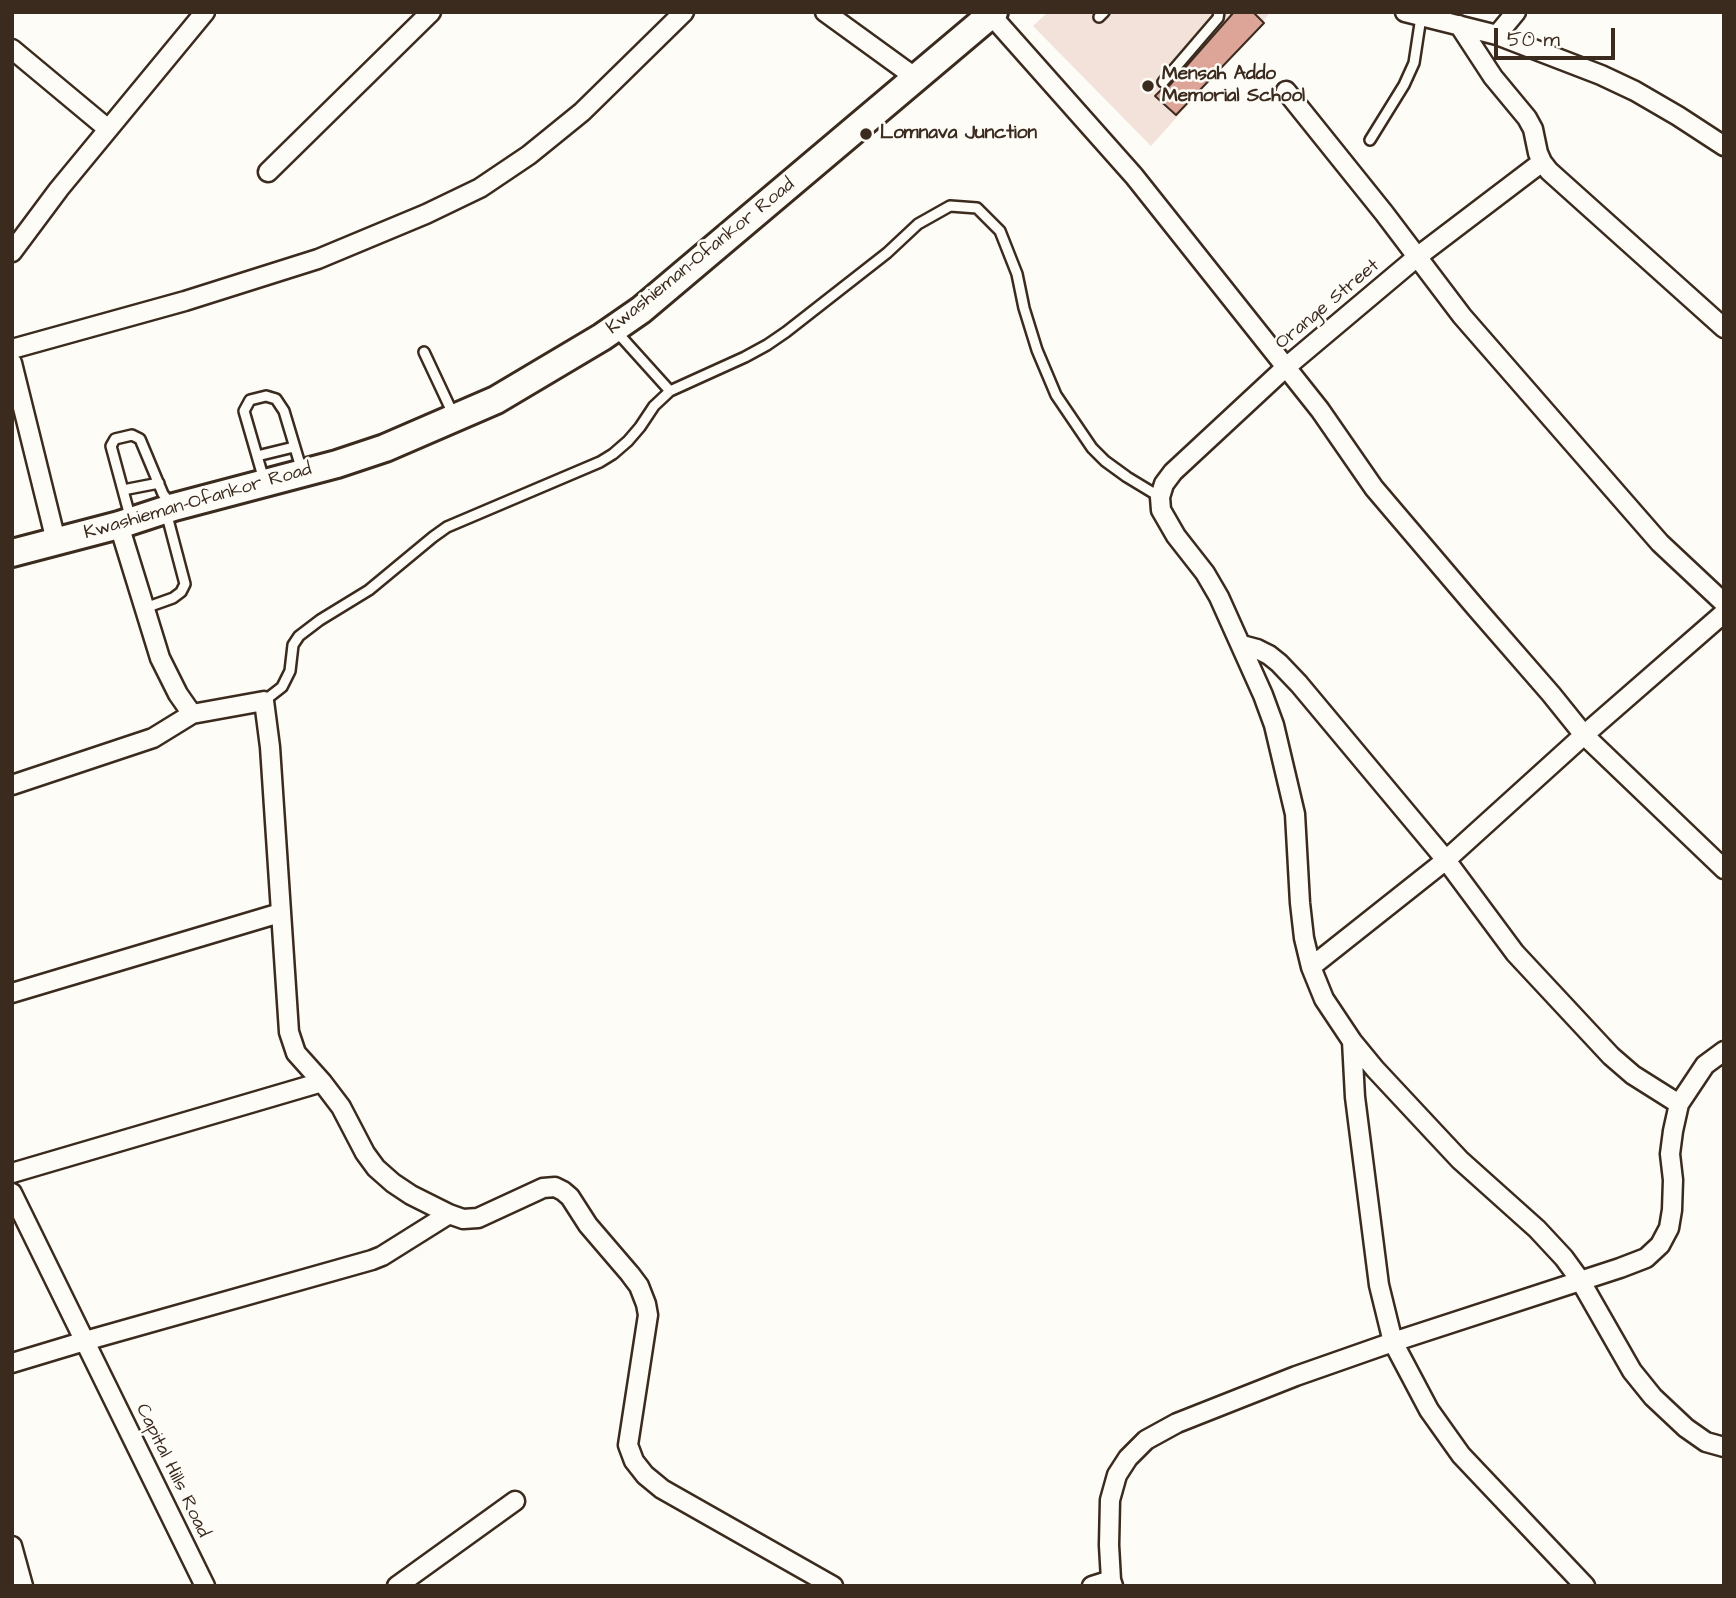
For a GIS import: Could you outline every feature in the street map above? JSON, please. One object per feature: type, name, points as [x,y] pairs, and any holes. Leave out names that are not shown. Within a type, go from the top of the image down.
[{"type":"main road","name":"Kwashieman-Ofankor Road","points":[[12,552],[337,464],[385,448],[495,400],[614,329],[651,302],[993,13]]},
{"type":"street","points":[[12,252],[59,189],[205,12]]},
{"type":"street","points":[[268,172],[431,12]]},
{"type":"street","points":[[12,349],[185,301],[318,259],[426,214],[480,188],[528,155],[582,111],[684,12]]},
{"type":"street","points":[[825,12],[916,78]]},
{"type":"street","points":[[1497,35],[1516,12]]},
{"type":"street","points":[[993,13],[1134,176],[1320,410],[1374,488],[1476,610],[1552,694],[1584,735],[1724,869]]},
{"type":"street","points":[[1413,14],[1497,35],[1613,80],[1678,116],[1724,146]]},
{"type":"street","points":[[1459,25],[1493,77],[1527,118],[1533,129],[1542,162],[1549,172],[1724,328]]},
{"type":"street","points":[[12,49],[108,129]]},
{"type":"street","points":[[1286,91],[1462,316],[1660,543],[1724,603]]},
{"type":"street","name":"Orange Street","points":[[1160,497],[1164,484],[1180,465],[1285,368],[1418,257],[1542,162]]},
{"type":"street","points":[[12,363],[56,541]]},
{"type":"street","points":[[1160,497],[1161,510],[1166,520],[1219,597],[1242,645],[1274,725],[1295,814],[1304,938],[1311,967],[1324,999],[1352,1041],[1460,1160],[1538,1229],[1564,1258],[1580,1280],[1632,1371],[1653,1397],[1686,1428],[1706,1442],[1724,1447]]},
{"type":"street","points":[[125,523],[160,658],[178,694],[192,714]]},
{"type":"street","points":[[1311,967],[1446,860],[1724,612]]},
{"type":"street","points":[[1242,645],[1256,649],[1279,663],[1299,684],[1446,860],[1515,953],[1611,1056],[1633,1075],[1679,1104]]},
{"type":"street","points":[[12,785],[153,738],[192,714],[264,701],[273,788],[289,1032],[296,1053],[341,1107],[376,1168],[411,1195],[463,1219],[478,1218],[543,1188],[564,1191],[588,1225],[631,1274],[646,1304],[648,1315],[628,1445],[634,1461],[645,1475],[662,1489],[833,1586]]},
{"type":"street","points":[[12,993],[280,913]]},
{"type":"street","points":[[1352,1041],[1355,1097],[1379,1285],[1393,1342],[1429,1410],[1461,1455],[1584,1586]]},
{"type":"street","points":[[1092,1586],[1112,1583],[1110,1500],[1117,1475],[1128,1458],[1146,1440],[1177,1423],[1296,1376],[1646,1258],[1660,1245],[1669,1228],[1673,1180],[1670,1154],[1672,1131],[1679,1104],[1705,1065],[1724,1051]]},
{"type":"street","points":[[12,1173],[322,1082]]},
{"type":"street","name":"Capital Hills Road","points":[[12,1193],[205,1586]]},
{"type":"street","points":[[12,1363],[372,1260],[449,1214]]},
{"type":"street","points":[[397,1586],[516,1502]]},
{"type":"street","points":[[12,1546],[23,1586]]},
{"type":"lane","points":[[1163,82],[1218,19],[1219,12]]},
{"type":"lane","points":[[1370,140],[1404,85],[1414,63],[1413,14]]},
{"type":"lane","points":[[264,701],[282,687],[290,671],[293,645],[299,636],[369,590],[447,527],[613,454],[628,442],[654,405],[670,391],[745,357],[786,332],[887,253],[918,224],[950,206],[977,208],[1000,231],[1017,274],[1037,350],[1056,395],[1092,448],[1127,477],[1160,497]]},
{"type":"lane","points":[[614,329],[670,391]]},
{"type":"lane","points":[[424,352],[455,418]]},
{"type":"lane","points":[[265,482],[244,411],[250,400],[266,396],[276,399],[284,411],[303,472]]},
{"type":"lane","points":[[125,523],[123,490],[111,446],[115,439],[132,435],[140,439],[170,509],[185,584],[181,592],[173,598],[145,608]]},
{"type":"lane","points":[[257,456],[294,447]]},
{"type":"lane","points":[[123,490],[159,483]]},
{"type":"shaded area","name":"Mensah Addo Memorial School","points":[[1048,12],[1271,12],[1151,146],[1033,26]]},
{"type":"building","points":[[1234,12],[1253,12],[1264,23],[1176,115],[1155,96],[1168,87]]},
{"type":"place","name":"Mensah Addo Memorial School","points":[[1148,86]]},
{"type":"place","name":"Lomnava Junction","points":[[866,134]]}]
